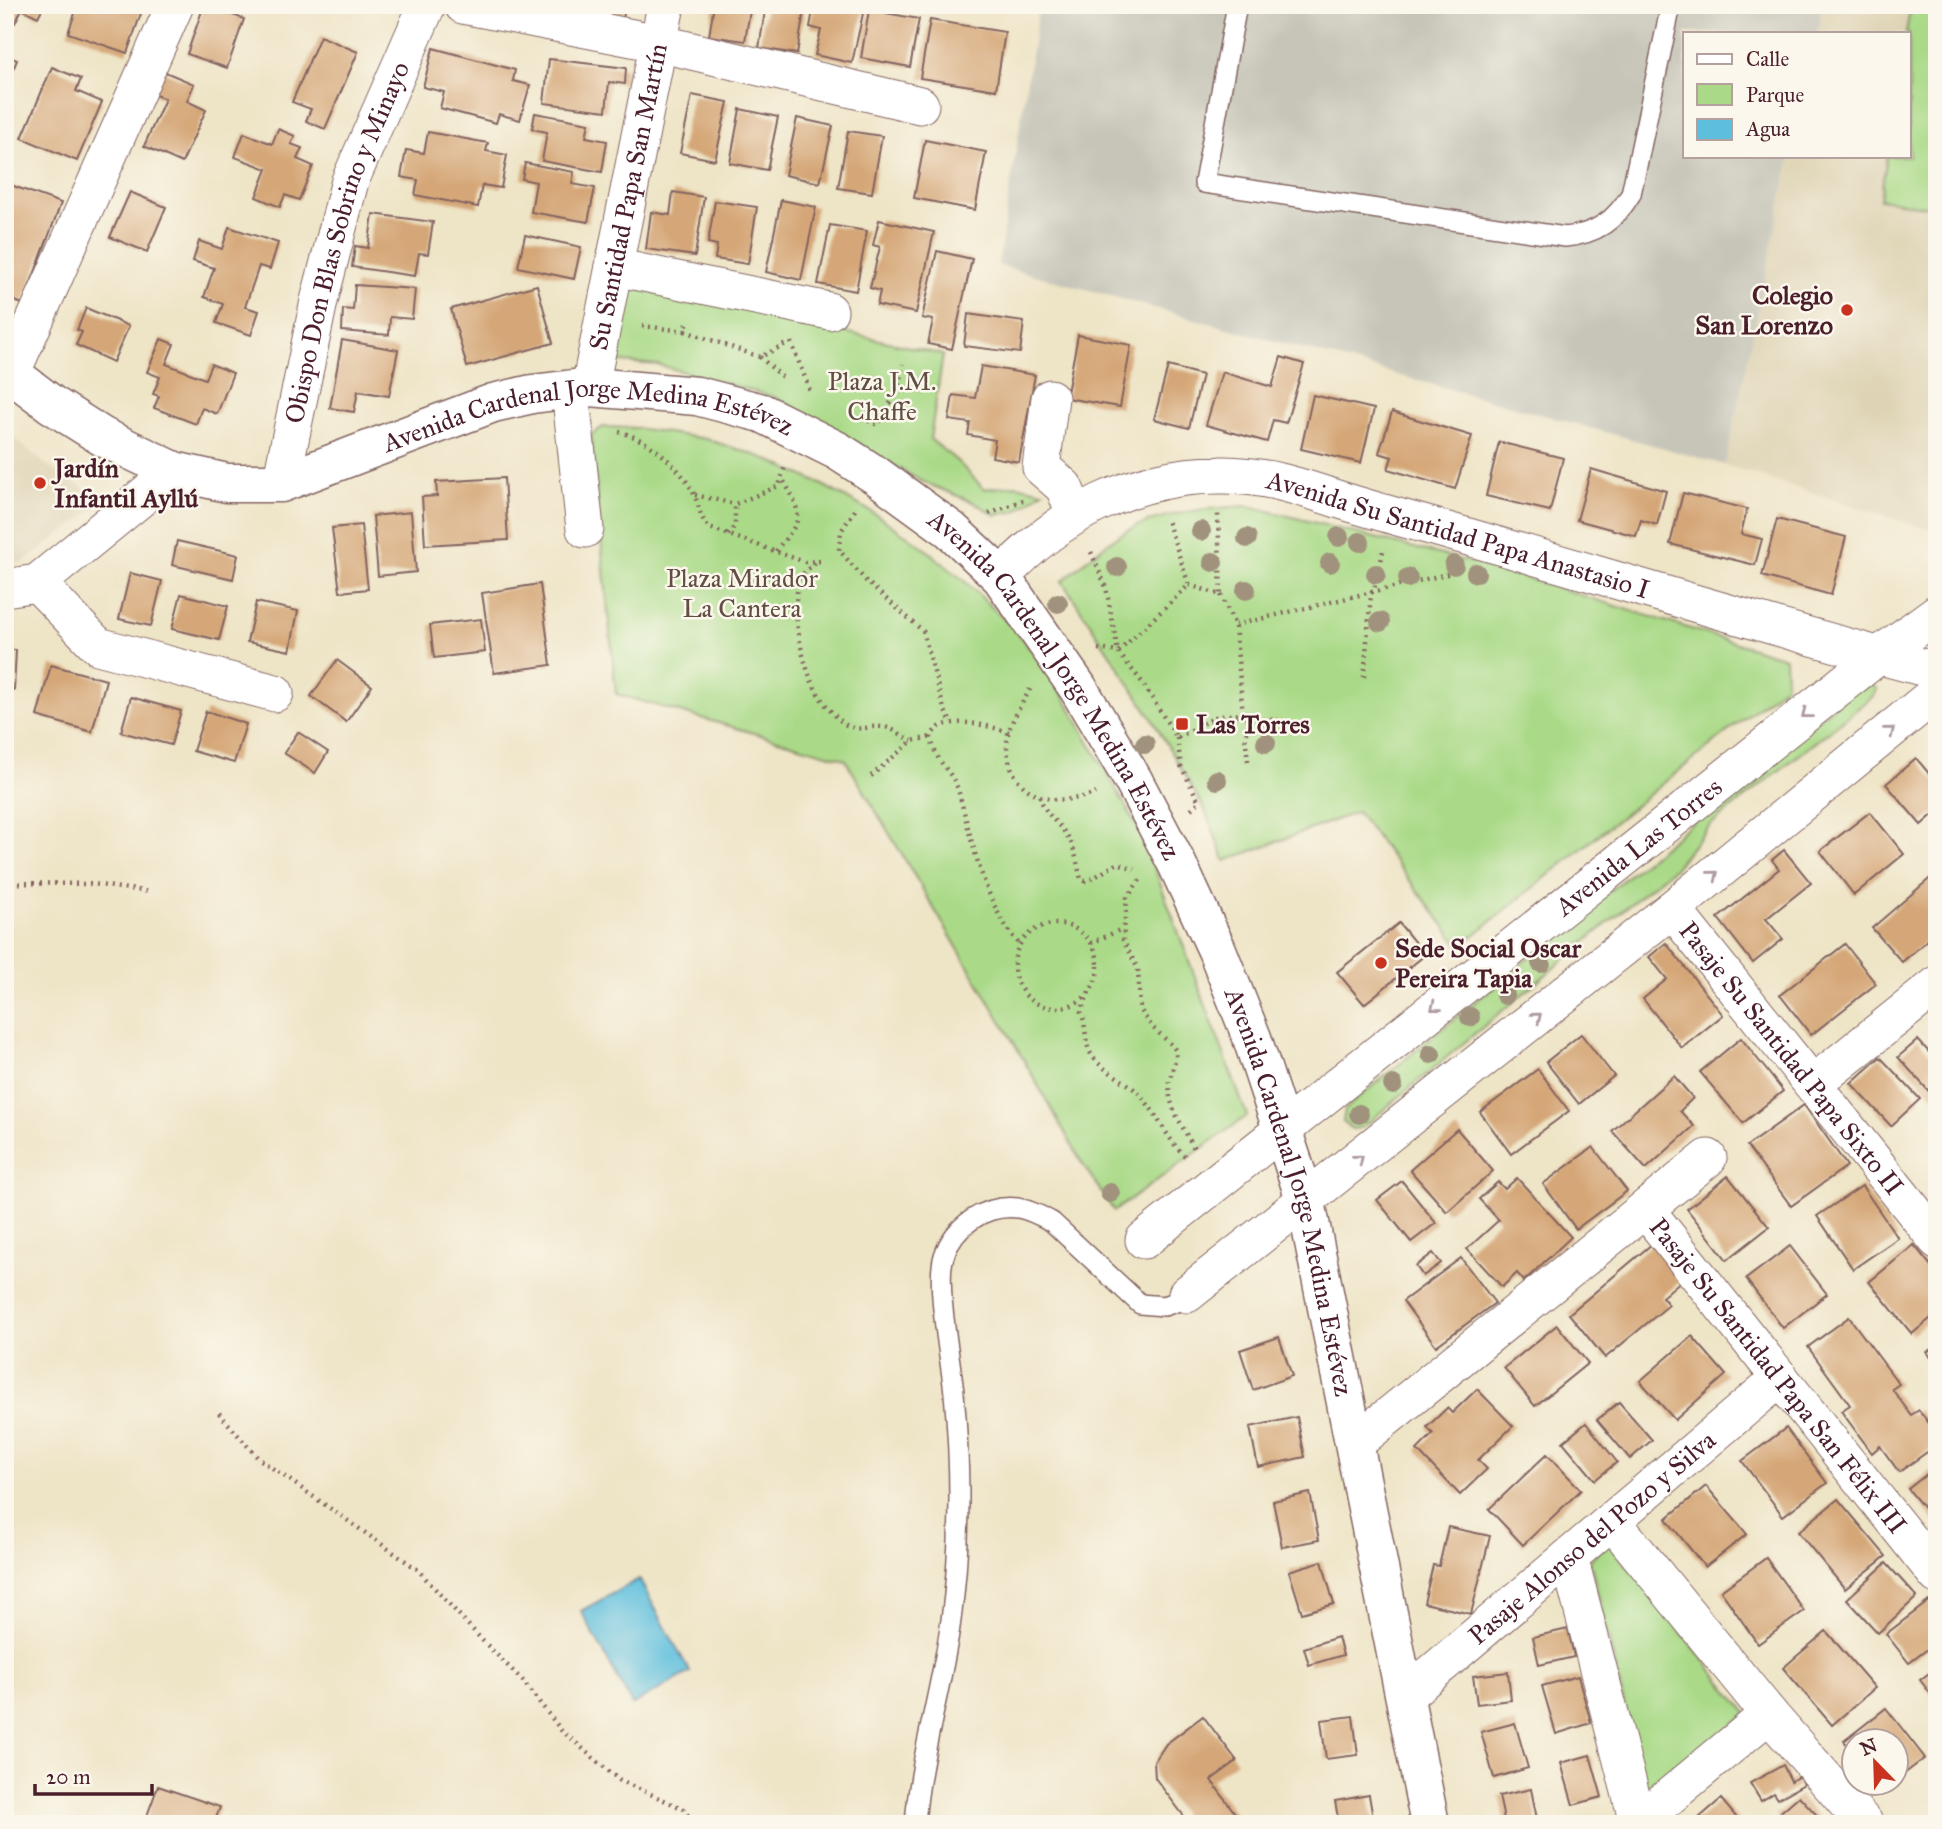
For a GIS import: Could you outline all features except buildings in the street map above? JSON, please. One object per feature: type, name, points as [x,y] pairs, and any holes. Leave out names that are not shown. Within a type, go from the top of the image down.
[{"type":"street","points":[[8,372],[174,5]]},
{"type":"street","name":"Obispo Don Blas Sobrino y Minayo","points":[[281,483],[319,301],[350,181],[427,5]]},
{"type":"street","points":[[463,5],[659,43],[920,105]]},
{"type":"street","name":"Su Santidad Papa San Martín","points":[[585,529],[578,399],[614,267],[666,5]]},
{"type":"street","points":[[614,267],[814,308]]},
{"type":"street","name":"Avenida Cardenal Jorge Medina Estévez","points":[[8,372],[103,438],[174,471],[227,483],[281,483],[493,403],[666,392],[720,401],[762,413],[838,451],[951,530],[1001,577],[1078,688],[1133,780],[1177,864],[1217,950],[1252,1038],[1283,1128],[1306,1202],[1430,1824]]},
{"type":"street","points":[[1050,398],[1041,467],[1070,501]]},
{"type":"street","points":[[174,471],[21,585],[99,646],[275,693]]},
{"type":"street","name":"Avenida Su Santidad Papa Anastasio I","points":[[1001,577],[1070,501],[1118,494],[1154,483],[1217,474],[1273,479],[1937,671]]},
{"type":"street","name":"Avenida Las Torres","points":[[1144,1240],[1878,656],[1937,613]]},
{"type":"street","points":[[1187,1294],[1672,909],[1937,692]]},
{"type":"street","name":"Pasaje Su Santidad Papa Sixto II","points":[[1672,909],[1937,1240]]},
{"type":"street","points":[[1813,1084],[1937,985]]},
{"type":"street","points":[[1354,1444],[1709,1158]]},
{"type":"street","name":"Pasaje Su Santidad Papa San Félix III","points":[[1646,1210],[1937,1575]]},
{"type":"street","name":"Pasaje Alonso del Pozo y Silva","points":[[1405,1696],[1780,1378]]},
{"type":"street","points":[[1612,1521],[1769,1714],[1865,1824]]},
{"type":"street","points":[[1569,1557],[1637,1823],[1769,1714]]},
{"type":"lane","points":[[1237,5],[1205,183],[1565,237],[1582,235],[1613,220],[1631,194],[1671,5]]},
{"type":"lane","points":[[915,1824],[917,1793],[951,1621],[956,1566],[958,1451],[954,1392],[940,1278],[943,1258],[951,1240],[964,1225],[999,1208],[1035,1212],[1052,1222],[1140,1304],[1164,1306],[1187,1294]]},
{"type":"path","points":[[760,357],[791,341],[814,308]]},
{"type":"path","points":[[685,331],[760,357],[785,380]]},
{"type":"path","points":[[791,341],[811,393]]},
{"type":"path","points":[[878,425],[898,389],[902,364]]},
{"type":"path","points":[[802,389],[823,399]]},
{"type":"path","points":[[578,399],[625,433],[659,453],[679,473],[694,494],[702,521],[710,528],[805,562],[820,561],[804,572],[797,589],[795,611],[814,688],[842,723],[853,729],[883,726],[912,741]]},
{"type":"path","points":[[858,416],[878,425],[886,434]]},
{"type":"path","points":[[694,494],[735,504],[779,486],[797,430]]},
{"type":"path","points":[[1217,474],[1221,595],[1235,625],[1243,714],[1252,723]]},
{"type":"path","points":[[877,476],[841,531],[839,550],[866,580],[923,631],[944,709],[951,722]]},
{"type":"path","points":[[776,551],[798,519],[798,512],[782,477]]},
{"type":"path","points":[[1154,483],[1189,585]]},
{"type":"path","points":[[987,515],[1043,491],[1070,501],[1106,587],[1118,652],[1142,682],[1177,738],[1217,716],[1243,714]]},
{"type":"path","points":[[728,535],[734,526],[735,504]]},
{"type":"path","points":[[1364,677],[1371,594],[1377,582],[1390,515]]},
{"type":"path","points":[[1235,625],[1462,570]]},
{"type":"path","points":[[1118,652],[1189,585]]},
{"type":"path","points":[[1189,585],[1221,595]]},
{"type":"path","points":[[1048,643],[1040,671],[1009,732],[1007,750],[1016,778],[1027,791],[1060,799],[1087,796],[1133,780]]},
{"type":"path","points":[[1248,761],[1245,735],[1252,723],[1265,717],[1280,720],[1289,726]]},
{"type":"path","points":[[871,776],[896,751],[912,741],[931,737],[936,729],[951,722],[976,724],[1009,732]]},
{"type":"path","points":[[931,737],[937,760],[958,789],[974,853],[996,909],[1020,945]]},
{"type":"path","points":[[1040,796],[1043,806],[1069,838],[1081,879],[1090,880],[1118,863],[1136,870],[1140,881],[1129,892],[1122,929],[1123,940],[1138,969],[1140,1009],[1152,1027],[1176,1051],[1168,1088],[1175,1113],[1214,1184]]},
{"type":"path","points":[[5,883],[92,884],[150,892]]},
{"type":"path","points":[[1089,992],[1080,1001],[1055,1008],[1042,1006],[1031,1000],[1021,990],[1016,979],[1014,966],[1020,945],[1032,932],[1044,927],[1070,927],[1082,933],[1096,954],[1098,968],[1095,980],[1081,1012],[1091,1054],[1105,1069],[1135,1090],[1157,1117],[1175,1147],[1214,1184]]},
{"type":"path","points":[[1090,943],[1122,929]]},
{"type":"path","points":[[219,1413],[258,1458],[417,1569],[482,1641],[522,1680],[561,1730],[619,1780],[684,1809],[693,1824]]},
{"type":"shaded area","points":[[1039,5],[1822,5],[1817,32],[1683,32],[1683,158],[1791,158],[1725,465],[998,265]]},
{"type":"shaded area","name":"Colegio San Lorenzo","points":[[1822,5],[1937,5],[1937,532],[1725,465],[1791,158],[1910,158],[1910,32],[1817,32]]},
{"type":"shaded area","name":"Jardín Infantil Ayllú","points":[[5,431],[45,464],[105,502],[21,563],[5,564]]},
{"type":"green space","points":[[1911,5],[1937,5],[1937,208],[1880,199],[1887,158],[1910,158],[1910,32],[1906,32]]},
{"type":"green space","name":"Plaza J.M. Chaffe","points":[[629,281],[943,355],[930,439],[958,462],[984,489],[1017,485],[1043,491],[1016,511],[996,515],[975,503],[921,481],[777,398],[659,365],[609,361]]},
{"type":"green space","name":"Plaza Mirador La Cantera","points":[[603,427],[636,428],[706,439],[764,458],[819,483],[872,512],[922,546],[969,585],[1012,627],[1051,674],[1142,835],[1247,1116],[1114,1211],[1082,1163],[1013,1041],[845,759],[616,694],[591,435]]},
{"type":"green space","points":[[1249,506],[1493,568],[1785,658],[1786,685],[1460,946],[1357,812],[1225,861],[1205,810],[1150,715],[1062,581],[1107,544],[1137,526],[1206,509]]},
{"type":"green space","points":[[1872,685],[1877,689],[1872,697],[1709,826],[1676,866],[1369,1122],[1360,1128],[1352,1129],[1343,1122],[1345,1110],[1351,1104],[1851,692]]},
{"type":"green space","points":[[1608,1542],[1747,1713],[1646,1796],[1590,1560]]},
{"type":"water","points":[[639,1579],[690,1672],[632,1705],[581,1611]]},
{"type":"place","name":"Colegio San Lorenzo","points":[[1847,310]]},
{"type":"place","name":"Jardín Infantil Ayllú","points":[[40,483]]},
{"type":"place","name":"Las Torres","points":[[1182,724]]},
{"type":"place","name":"Sede Social Oscar Pereira Tapia","points":[[1381,963]]}]
